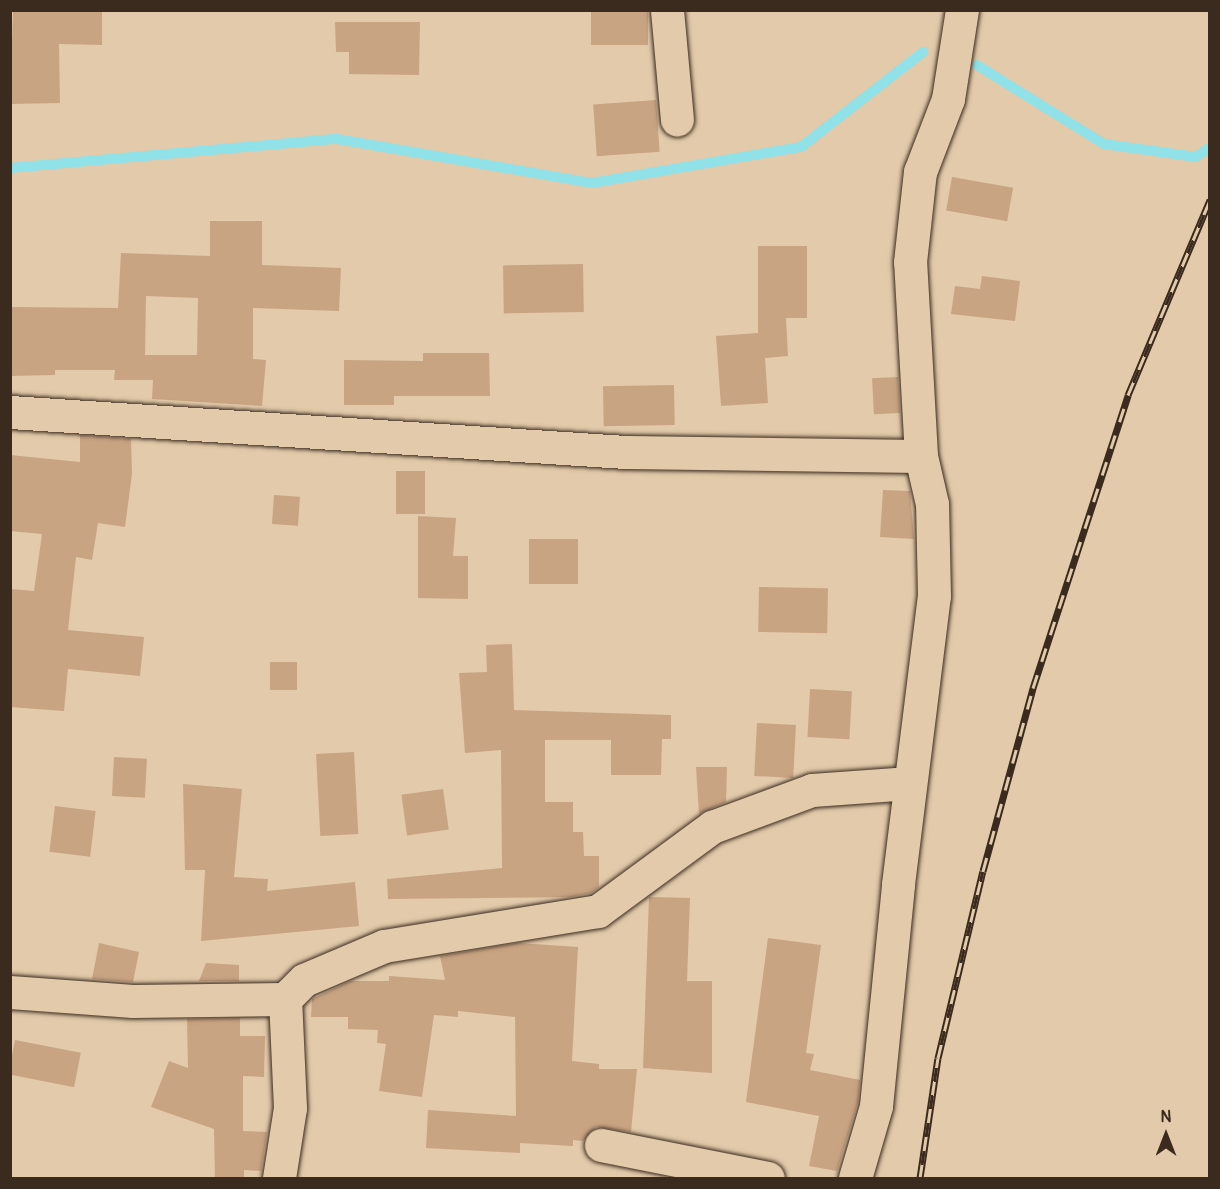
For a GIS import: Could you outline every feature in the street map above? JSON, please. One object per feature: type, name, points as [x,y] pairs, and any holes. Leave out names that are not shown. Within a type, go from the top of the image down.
[{"type":"street","points":[[667,10],[677,120]]},
{"type":"street","points":[[855,1179],[876,1106],[910,783],[934,596],[932,504],[921,456],[910,262],[920,172],[948,99],[962,10]]},
{"type":"street","points":[[10,412],[626,452],[921,456]]},
{"type":"street","points":[[10,992],[133,1001],[285,999],[304,980],[384,946],[598,911],[712,827],[813,790],[910,783]]},
{"type":"street","points":[[279,1179],[290,1108],[285,999]]},
{"type":"street","points":[[602,1145],[768,1179]]},
{"type":"building","points":[[13,10],[102,10],[102,45],[59,44],[60,103],[10,104]]},
{"type":"building","points":[[591,10],[648,10],[648,45],[591,45]]},
{"type":"building","points":[[335,22],[420,22],[419,75],[349,74],[349,52],[336,52]]},
{"type":"building","points":[[656,100],[660,152],[597,156],[593,104]]},
{"type":"building","points":[[952,177],[1013,188],[1007,221],[946,210]]},
{"type":"building","points":[[210,221],[262,221],[262,265],[341,268],[339,311],[253,308],[253,359],[266,360],[262,406],[152,399],[153,380],[114,380],[115,370],[55,370],[55,375],[10,376],[10,307],[118,308],[121,253],[210,256]],"holes":[[[146,296],[198,298],[197,355],[145,355]]]},
{"type":"building","points":[[758,246],[807,246],[807,318],[786,318],[788,356],[765,358],[768,403],[721,406],[716,336],[758,333]]},
{"type":"building","points":[[583,264],[584,312],[504,313],[503,265]]},
{"type":"building","points":[[982,276],[1020,281],[1015,321],[951,314],[955,286],[980,289]]},
{"type":"building","points":[[423,353],[489,353],[490,396],[394,396],[394,405],[344,405],[344,360],[423,361]]},
{"type":"building","points":[[898,377],[900,413],[874,414],[872,378]]},
{"type":"building","points":[[674,385],[675,425],[604,426],[603,386]]},
{"type":"building","points":[[80,435],[131,439],[132,474],[125,527],[98,523],[92,560],[76,557],[68,630],[144,637],[140,676],[68,669],[64,711],[10,707],[10,589],[34,591],[42,534],[10,531],[10,455],[80,462]]},
{"type":"building","points":[[396,471],[425,471],[425,514],[396,514]]},
{"type":"building","points":[[883,490],[910,491],[914,539],[880,537]]},
{"type":"building","points":[[274,495],[300,497],[298,526],[272,524]]},
{"type":"building","points":[[418,516],[456,518],[453,556],[468,556],[468,599],[418,598]]},
{"type":"building","points":[[529,539],[578,539],[578,584],[529,584]]},
{"type":"building","points":[[759,587],[828,588],[827,633],[758,632]]},
{"type":"building","points":[[512,644],[514,710],[671,715],[671,739],[662,739],[661,775],[611,775],[611,740],[545,740],[545,802],[573,802],[573,832],[583,832],[584,856],[599,856],[599,887],[591,893],[570,897],[388,899],[387,879],[502,868],[501,750],[465,753],[459,673],[487,672],[486,645]]},
{"type":"building","points":[[270,662],[297,662],[297,690],[270,690]]},
{"type":"building","points":[[810,689],[852,691],[849,739],[807,737]]},
{"type":"building","points":[[757,723],[796,725],[793,778],[754,776]]},
{"type":"building","points":[[354,752],[358,834],[320,836],[316,754]]},
{"type":"building","points":[[114,757],[147,759],[145,798],[112,796]]},
{"type":"building","points":[[696,767],[727,767],[726,802],[699,814]]},
{"type":"building","points":[[183,784],[242,789],[234,877],[268,879],[267,891],[355,882],[359,926],[201,941],[205,870],[185,870]]},
{"type":"building","points":[[443,789],[449,830],[407,835],[401,795]]},
{"type":"building","points":[[55,806],[96,811],[90,857],[49,852]]},
{"type":"building","points":[[649,897],[690,898],[687,981],[712,981],[712,1073],[643,1068]]},
{"type":"building","points":[[768,938],[821,945],[806,1053],[814,1054],[810,1070],[860,1080],[858,1102],[837,1171],[809,1166],[819,1116],[746,1102]]},
{"type":"building","points":[[99,943],[139,952],[133,982],[92,979]]},
{"type":"building","points":[[518,943],[578,947],[572,1061],[599,1064],[599,1069],[637,1069],[631,1132],[596,1127],[583,1141],[573,1140],[573,1146],[520,1143],[520,1153],[426,1148],[428,1110],[516,1116],[515,1017],[458,1011],[458,1017],[434,1015],[422,1097],[379,1091],[386,1044],[377,1043],[378,1030],[348,1029],[348,1017],[311,1017],[312,999],[350,981],[389,981],[389,976],[445,980],[440,956]]},
{"type":"building","points":[[206,963],[239,965],[239,981],[199,981]]},
{"type":"building","points":[[240,1018],[240,1036],[265,1036],[264,1077],[243,1076],[243,1131],[267,1132],[261,1171],[244,1170],[244,1179],[215,1179],[214,1129],[151,1107],[169,1061],[188,1068],[187,1019]]},
{"type":"building","points":[[15,1040],[81,1053],[74,1087],[10,1075]]},
{"type":"waterway","points":[[10,168],[337,139],[592,183],[801,147],[923,52]]},
{"type":"waterway","points":[[977,65],[1104,144],[1196,157],[1210,147]]},
{"type":"railway","points":[[920,1178],[938,1058],[983,871],[1033,688],[1128,395],[1210,200]]}]
